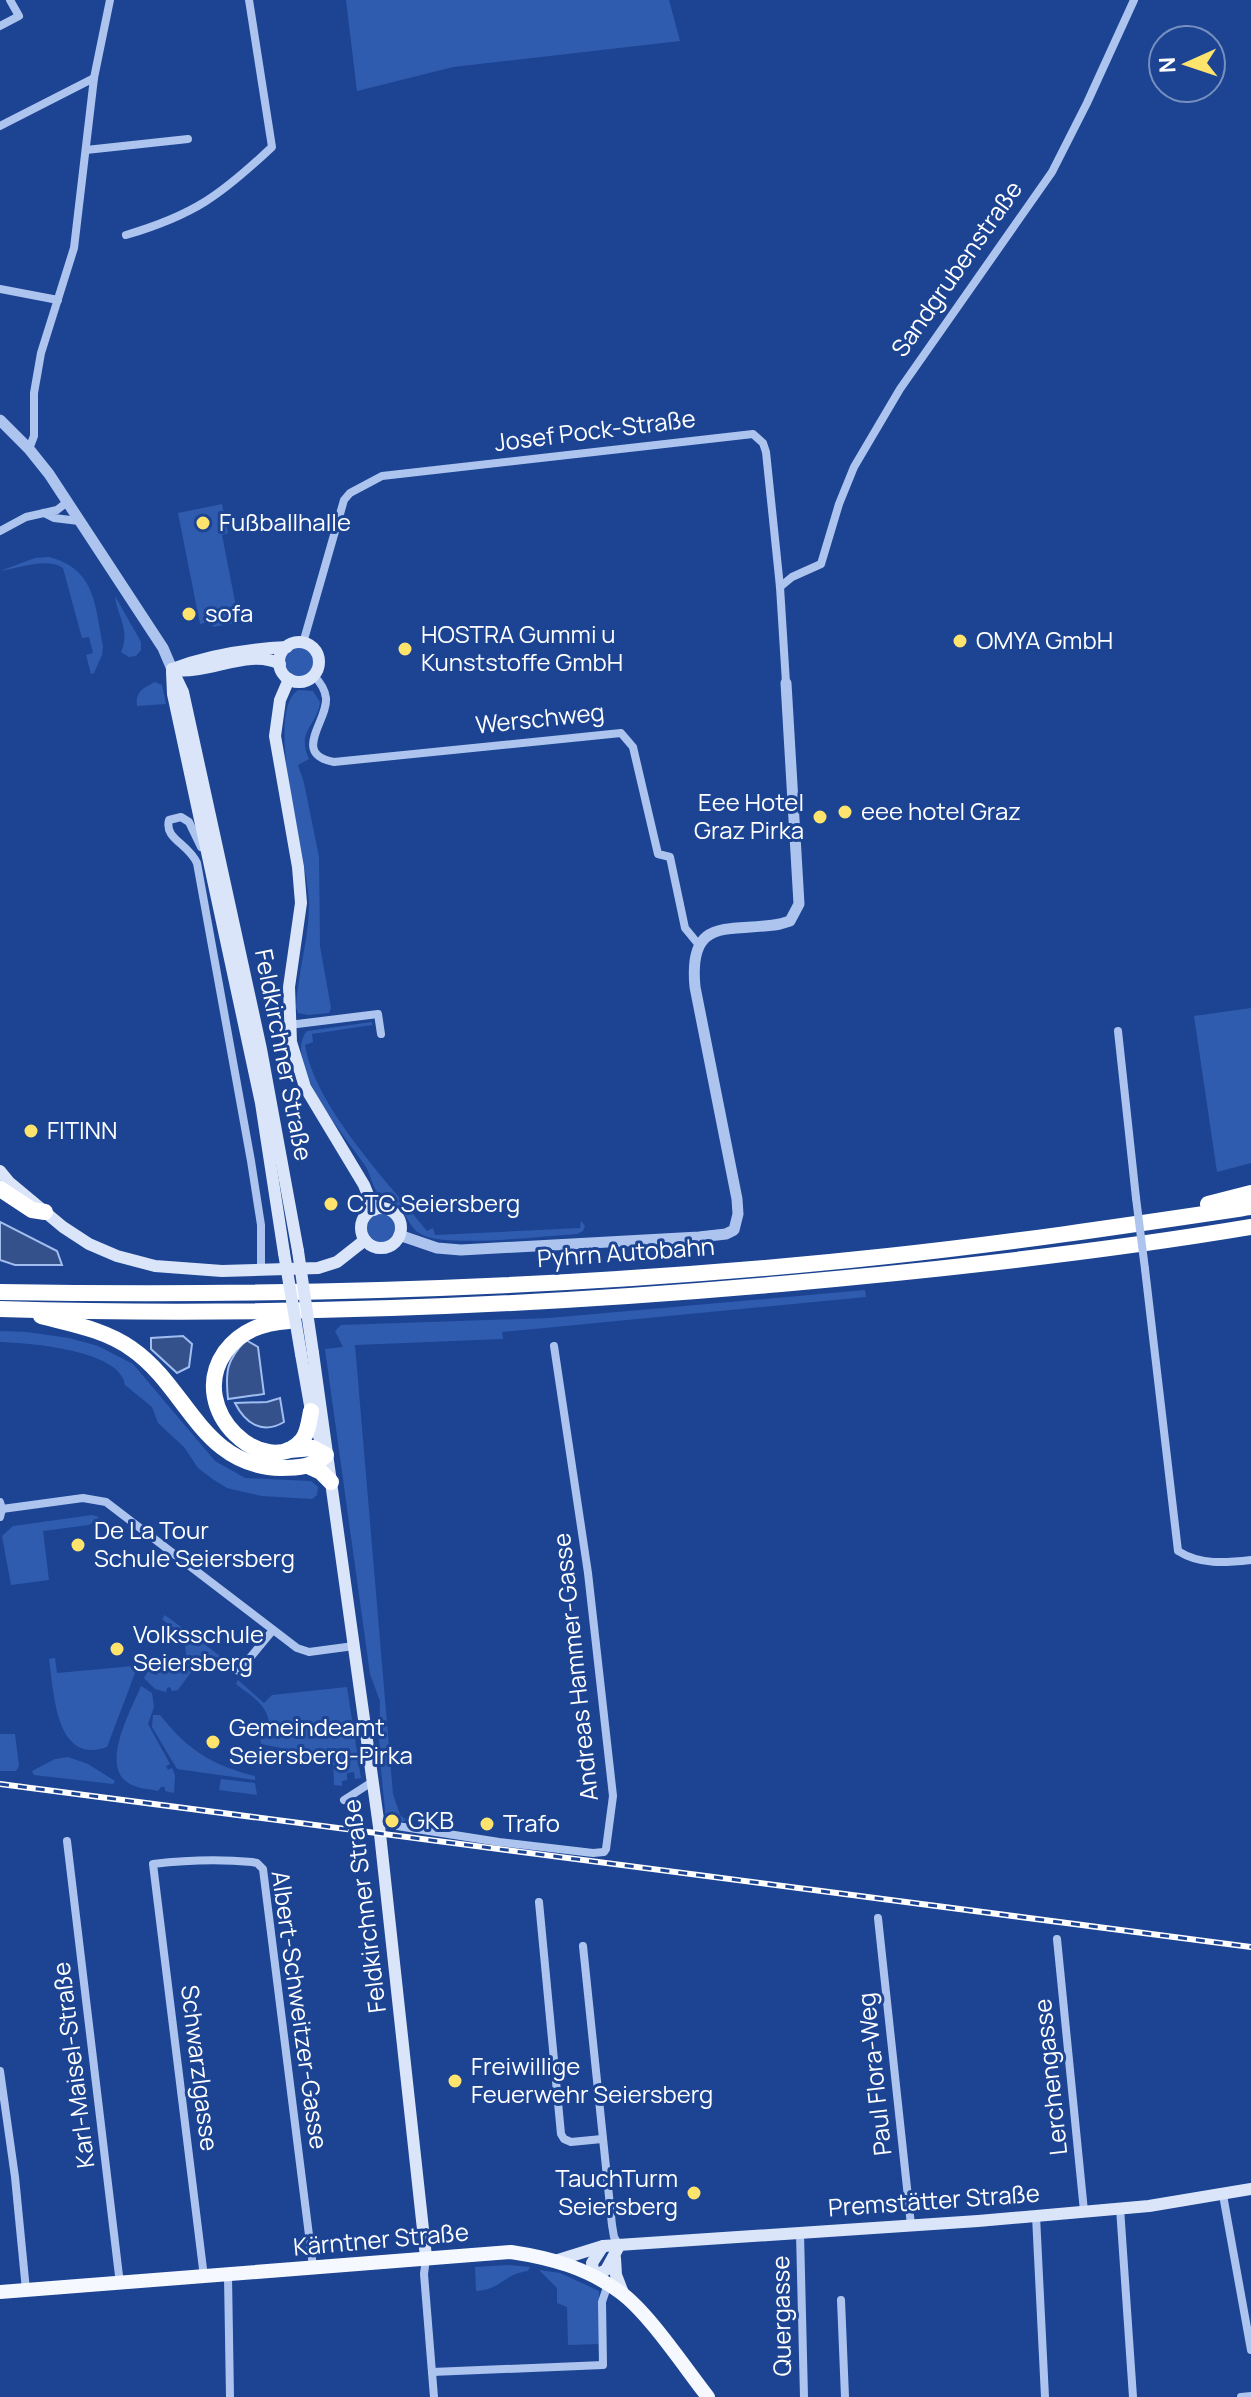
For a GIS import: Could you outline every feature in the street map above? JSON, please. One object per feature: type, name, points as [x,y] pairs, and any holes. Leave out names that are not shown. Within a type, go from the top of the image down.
[{"type":"highway","points":[[3,1183],[32,1210],[45,1212]]},
{"type":"highway","points":[[1149,1222],[1251,1193]]},
{"type":"highway","name":"Pyhrn Autobahn","points":[[0,1292],[223,1295],[591,1281],[885,1256],[1251,1207]]},
{"type":"highway","name":"Pyhrn Autobahn","points":[[0,1309],[328,1310],[593,1299],[843,1279],[1035,1257],[1251,1227]]},
{"type":"highway","points":[[0,1285],[32,1292]]},
{"type":"highway","points":[[20,1310],[110,1336],[132,1349],[154,1367],[204,1432],[233,1456],[260,1466],[308,1466],[326,1455],[313,1448],[275,1452],[253,1447],[226,1426],[215,1404],[213,1389],[218,1363],[237,1338],[250,1329],[271,1322],[312,1319],[328,1310]]},
{"type":"highway","points":[[289,1450],[303,1439],[311,1411]]},
{"type":"highway","points":[[308,1466],[321,1472],[331,1482]]},
{"type":"main road","points":[[172,669],[243,650],[303,643],[317,655],[319,664],[314,676],[302,682],[283,674],[281,656],[287,647]]},
{"type":"main road","points":[[172,669],[200,671],[259,658],[280,664]]},
{"type":"main road","name":"Feldkirchner Straße","points":[[172,669],[173,694],[261,1103],[284,1253],[327,1435],[326,1455]]},
{"type":"main road","name":"Feldkirchner Straße","points":[[172,669],[183,692],[220,858],[261,1049],[298,1251],[311,1411],[326,1455],[331,1482],[354,1646],[378,1823],[426,2257]]},
{"type":"main road","points":[[289,679],[280,700],[275,736],[298,867],[301,903],[289,987],[289,1025],[295,1063],[305,1087],[364,1185],[374,1210]]},
{"type":"main road","points":[[0,1171],[3,1183]]},
{"type":"main road","points":[[382,1208],[395,1214],[400,1224],[399,1235],[394,1243],[382,1248],[373,1246],[365,1240],[362,1223],[367,1214],[382,1208]]},
{"type":"main road","points":[[45,1212],[89,1244],[155,1266],[261,1271],[330,1265],[365,1240]]},
{"type":"main road","name":"Premstätter Straße","points":[[558,2260],[603,2246],[617,2252],[800,2233],[1036,2216],[1120,2208],[1251,2189]]},
{"type":"main road","points":[[603,2246],[592,2263],[594,2276],[606,2270],[617,2252]]},
{"type":"main road","name":"Kärntner Straße","points":[[0,2292],[511,2252],[558,2260],[623,2293],[708,2397]]},
{"type":"main road","points":[[617,2252],[616,2275],[623,2293]]},
{"type":"street","points":[[0,26],[19,16],[10,0]]},
{"type":"street","points":[[29,449],[34,436],[34,393],[39,366],[74,248],[94,78],[110,0]]},
{"type":"street","points":[[126,235],[186,214],[238,179],[272,147],[249,0]]},
{"type":"street","name":"Sandgrubenstraße","points":[[780,587],[792,577],[821,564],[854,467],[900,389],[1052,172],[1100,77],[1134,0]]},
{"type":"street","points":[[0,126],[94,78]]},
{"type":"street","points":[[86,150],[188,139]]},
{"type":"street","points":[[0,289],[58,300]]},
{"type":"street","name":"Feldkirchner Straße","points":[[0,420],[49,474],[163,648],[172,669]]},
{"type":"street","name":"Josef Pock-Straße","points":[[303,643],[344,500],[350,493],[382,476],[756,435],[766,452],[786,683]]},
{"type":"street","points":[[0,531],[26,517],[57,510],[67,502]]},
{"type":"street","points":[[44,513],[54,518],[79,521]]},
{"type":"street","name":"Werschweg","points":[[314,676],[326,697],[324,712],[313,736],[315,750],[324,760],[348,761],[621,733],[633,747],[658,854],[670,857],[685,928],[699,945]]},
{"type":"street","points":[[399,1235],[437,1248],[461,1250],[699,1237],[734,1230],[738,1214],[737,1199],[695,987],[694,961],[699,945],[707,935],[722,929],[770,926],[790,921],[799,904],[786,683]]},
{"type":"street","points":[[212,877],[189,822],[181,817],[169,820],[167,829],[170,835],[192,851],[197,863],[251,1161],[261,1225],[261,1271]]},
{"type":"street","points":[[289,1025],[378,1014],[381,1034]]},
{"type":"street","points":[[1118,1031],[1178,1551],[1191,1559],[1212,1562],[1251,1560]]},
{"type":"street","name":"Andreas Hammer-Gasse","points":[[378,1823],[593,1853],[606,1849],[613,1796],[588,1573],[554,1346]]},
{"type":"street","points":[[1,1509],[83,1498],[106,1502],[297,1648],[309,1652],[354,1646]]},
{"type":"street","points":[[222,1665],[239,1671],[273,1630]]},
{"type":"street","points":[[344,1800],[372,1782]]},
{"type":"street","name":"Karl-Maisel-Straße","points":[[67,1841],[120,2284]]},
{"type":"street","name":"Albert-Schweitzer-Gasse","points":[[153,1864],[205,1859],[257,1863],[263,1869],[313,2267]]},
{"type":"street","name":"Schwarzlgasse","points":[[153,1864],[204,2277]]},
{"type":"street","points":[[539,1902],[561,2134],[571,2142],[602,2139]]},
{"type":"street","name":"Paul Flora-Weg","points":[[878,1918],[911,2225]]},
{"type":"street","name":"Lerchengasse","points":[[1057,1939],[1084,2211]]},
{"type":"street","points":[[583,1946],[602,2139],[617,2252]]},
{"type":"street","points":[[0,2071],[26,2290]]},
{"type":"street","points":[[1223,2195],[1251,2350]]},
{"type":"street","points":[[1120,2208],[1133,2397]]},
{"type":"street","points":[[1036,2216],[1045,2397]]},
{"type":"street","name":"Quergasse","points":[[800,2233],[804,2397]]},
{"type":"street","points":[[426,2257],[424,2274],[434,2397]]},
{"type":"street","points":[[228,2276],[230,2397]]},
{"type":"street","points":[[432,2372],[603,2365],[602,2302],[608,2284]]},
{"type":"street","points":[[841,2300],[845,2397]]},
{"type":"street","points":[[1241,2397],[1251,2396]]},
{"type":"shaded area","points":[[346,0],[669,0],[680,41],[453,67],[357,91]]},
{"type":"shaded area","points":[[222,504],[228,533],[222,535],[239,622],[213,627],[212,621],[200,624],[178,513]]},
{"type":"shaded area","points":[[49,557],[76,570],[91,591],[103,646],[94,673],[91,674],[86,655],[93,653],[89,637],[82,638],[63,568],[41,563],[0,571],[35,558]]},
{"type":"shaded area","points":[[115,596],[141,642],[141,650],[136,656],[129,657],[121,652],[125,637]]},
{"type":"shaded area","points":[[299,647],[305,648],[313,656],[313,668],[305,676],[299,677],[293,676],[285,668],[284,662],[285,656],[293,648]]},
{"type":"shaded area","points":[[155,682],[162,685],[166,704],[137,706],[141,691]]},
{"type":"shaded area","points":[[298,690],[313,691],[320,702],[306,735],[309,759],[298,765],[319,857],[320,946],[331,1008],[329,1013],[308,1015],[298,1013],[296,1007],[309,904],[290,790],[285,728],[288,705]]},
{"type":"shaded area","points":[[1251,1008],[1251,1163],[1217,1172],[1194,1016]]},
{"type":"shaded area","points":[[372,1022],[372,1025],[312,1034],[313,1042],[305,1045],[311,1069],[337,1118],[427,1231],[433,1228],[435,1235],[580,1228],[581,1221],[585,1226],[583,1231],[499,1240],[438,1239],[417,1231],[401,1210],[379,1195],[366,1167],[309,1080],[301,1044],[307,1031]]},
{"type":"shaded area","points":[[381,1214],[391,1218],[395,1228],[391,1238],[381,1242],[371,1238],[367,1228],[371,1218]]},
{"type":"shaded area","points":[[0,1222],[57,1251],[62,1265],[15,1265],[0,1260]]},
{"type":"shaded area","points":[[865,1290],[866,1297],[502,1332],[503,1339],[355,1345],[393,1794],[400,1815],[406,1820],[399,1823],[386,1820],[379,1749],[380,1701],[370,1674],[325,1349],[343,1347],[335,1331],[341,1325],[549,1318]]},
{"type":"shaded area","points":[[0,1331],[69,1338],[98,1346],[133,1364],[215,1461],[245,1478],[311,1481],[318,1487],[317,1495],[312,1499],[262,1496],[227,1488],[198,1468],[184,1447],[158,1423],[152,1407],[125,1385],[120,1373],[108,1364],[72,1351],[0,1342]]},
{"type":"shaded area","points":[[183,1336],[192,1344],[189,1367],[177,1373],[151,1349],[151,1338]]},
{"type":"shaded area","points":[[246,1340],[258,1347],[264,1394],[228,1399],[229,1366]]},
{"type":"shaded area","points":[[280,1398],[284,1422],[268,1427],[249,1421],[235,1403],[267,1402]]},
{"type":"shaded area","points":[[92,1515],[99,1517],[89,1525],[43,1531],[49,1580],[11,1585],[2,1536],[13,1526]]},
{"type":"shaded area","points":[[165,1615],[224,1659],[216,1657],[202,1661],[178,1690],[172,1691],[170,1687],[166,1692],[155,1689],[144,1678],[149,1670],[156,1675],[167,1662],[187,1659],[185,1645],[179,1645],[185,1637],[162,1619]]},
{"type":"shaded area","points":[[55,1658],[57,1673],[134,1666],[135,1673],[107,1747],[90,1750],[77,1746],[67,1736],[60,1722],[53,1689],[49,1659]]},
{"type":"shaded area","points":[[238,1680],[264,1703],[272,1695],[347,1687],[361,1778],[355,1779],[354,1772],[347,1773],[347,1780],[342,1781],[342,1786],[334,1785],[333,1759],[312,1756],[310,1762],[301,1761],[301,1758],[285,1756],[286,1749],[261,1744],[260,1736],[266,1734],[264,1731],[269,1722],[267,1715],[257,1700],[236,1684]]},
{"type":"shaded area","points":[[141,1686],[152,1693],[154,1707],[148,1724],[170,1764],[166,1766],[168,1770],[172,1768],[175,1775],[174,1793],[165,1791],[165,1787],[158,1791],[132,1785],[122,1777],[117,1766],[120,1739]]},
{"type":"shaded area","points":[[153,1715],[160,1715],[191,1747],[226,1767],[255,1776],[255,1780],[177,1769],[152,1727]]},
{"type":"shaded area","points":[[0,1734],[15,1734],[19,1766],[16,1771],[0,1771]]},
{"type":"shaded area","points":[[68,1757],[88,1764],[115,1781],[113,1784],[34,1775],[32,1771],[55,1759]]},
{"type":"shaded area","points":[[221,1779],[255,1783],[257,1795],[219,1790]]},
{"type":"shaded area","points":[[475,2267],[530,2267],[528,2271],[492,2288],[476,2291]]},
{"type":"shaded area","points":[[539,2270],[560,2273],[599,2291],[600,2344],[568,2345],[567,2307],[557,2303],[557,2288]]},
{"type":"railway","points":[[0,1784],[1251,1947]]},
{"type":"place","name":"Fußballhalle","points":[[203,523]]},
{"type":"place","name":"sofa","points":[[189,614]]},
{"type":"place","name":"OMYA GmbH","points":[[960,641]]},
{"type":"place","name":"HOSTRA Gummi u Kunststoffe GmbH","points":[[405,649]]},
{"type":"place","name":"eee hotel Graz","points":[[845,812]]},
{"type":"place","name":"Eee Hotel Graz Pirka","points":[[820,817]]},
{"type":"place","name":"FITINN","points":[[31,1131]]},
{"type":"place","name":"CTC Seiersberg","points":[[331,1204]]},
{"type":"place","name":"De La Tour Schule Seiersberg","points":[[78,1545]]},
{"type":"place","name":"Volksschule Seiersberg","points":[[117,1649]]},
{"type":"place","name":"Gemeindeamt Seiersberg-Pirka","points":[[213,1742]]},
{"type":"place","name":"GKB","points":[[392,1821]]},
{"type":"place","name":"Trafo","points":[[487,1824]]},
{"type":"place","name":"Freiwillige Feuerwehr Seiersberg","points":[[455,2081]]},
{"type":"place","name":"TauchTurm Seiersberg","points":[[694,2193]]}]
